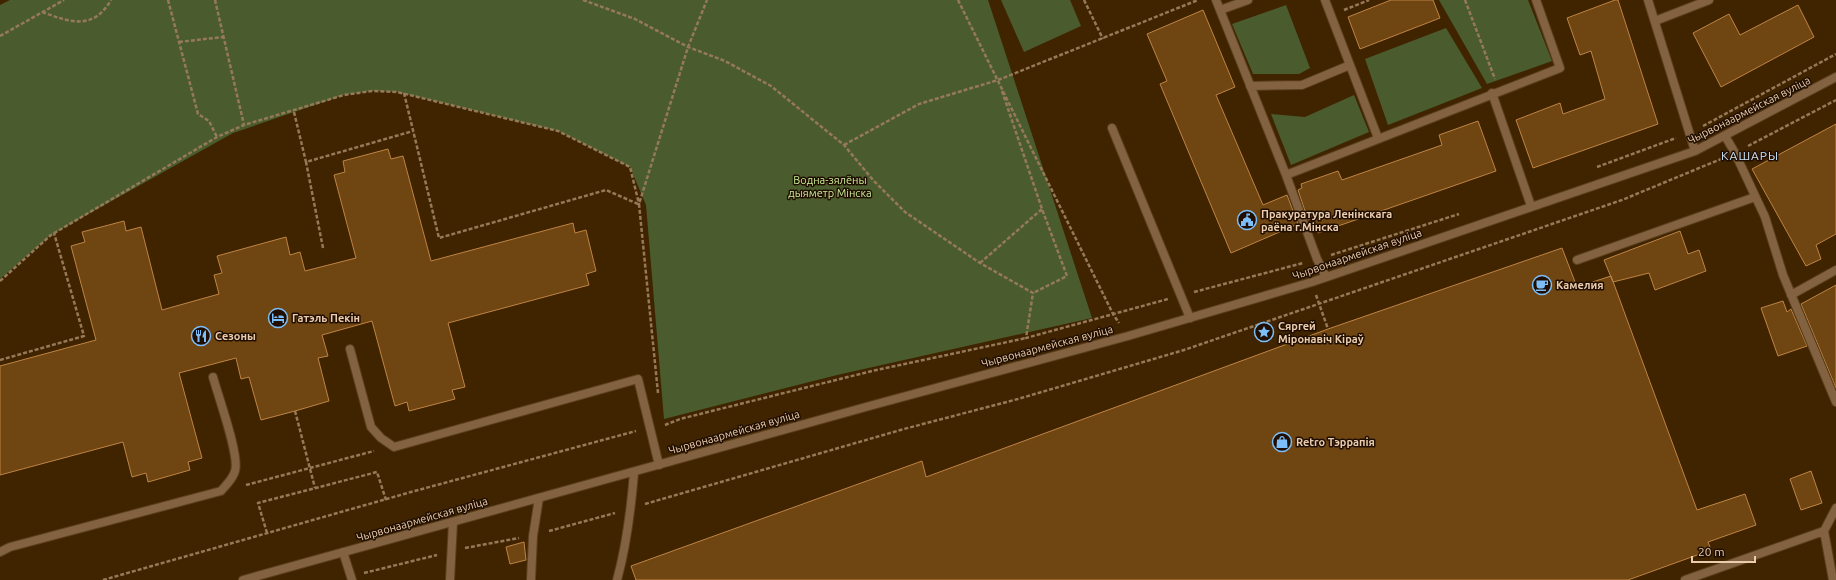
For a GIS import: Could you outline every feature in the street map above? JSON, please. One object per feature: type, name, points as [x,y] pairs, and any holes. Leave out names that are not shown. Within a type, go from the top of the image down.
[{"type":"street","points":[[1216,0],[1286,175],[1317,259],[1326,277]]},
{"type":"street","points":[[1220,10],[1248,0]]},
{"type":"street","points":[[1325,0],[1378,138]]},
{"type":"street","points":[[1286,175],[1495,92],[1560,68],[1536,0]]},
{"type":"street","points":[[1648,0],[1689,133],[1696,151]]},
{"type":"street","points":[[1655,21],[1709,0]]},
{"type":"street","points":[[1250,86],[1302,85],[1350,65]]},
{"type":"street","name":"Чырвонаармейская вуліца","points":[[243,580],[262,578],[344,552],[1128,336],[1312,282],[1531,206],[1696,151],[1836,77]]},
{"type":"street","points":[[1495,92],[1531,206]]},
{"type":"street","points":[[1112,128],[1190,318]]},
{"type":"street","points":[[1725,136],[1735,153],[1765,217],[1783,275],[1836,402]]},
{"type":"street","points":[[1577,260],[1755,197]]},
{"type":"street","points":[[1791,295],[1836,270]]},
{"type":"street","points":[[350,349],[371,427],[380,438],[394,447],[638,379],[651,427],[659,465]]},
{"type":"street","points":[[0,552],[10,547],[221,491],[231,481],[236,470],[234,453],[213,377]]},
{"type":"street","points":[[618,580],[626,549],[634,473]]},
{"type":"street","points":[[531,580],[533,536],[539,498]]},
{"type":"street","points":[[1833,580],[1824,531],[1836,508]]},
{"type":"street","points":[[450,580],[453,522]]},
{"type":"street","points":[[1685,580],[1824,531]]},
{"type":"street","points":[[344,552],[352,578]]},
{"type":"path","points":[[0,36],[64,0]]},
{"type":"path","points":[[42,12],[62,20],[83,23],[105,10],[111,0]]},
{"type":"path","points":[[168,0],[198,114],[209,121],[216,137]]},
{"type":"path","points":[[215,0],[244,125]]},
{"type":"path","points":[[583,0],[635,19],[688,46],[726,61],[771,86],[844,145],[872,180],[905,212],[980,263],[1033,293]]},
{"type":"path","points":[[638,204],[688,46],[707,0]]},
{"type":"path","points":[[958,0],[1112,314],[1128,336]]},
{"type":"path","points":[[1084,0],[1103,39]]},
{"type":"path","points":[[844,145],[919,104],[998,80],[1198,0]]},
{"type":"path","points":[[1331,15],[1369,0]]},
{"type":"path","points":[[1465,0],[1495,92]]},
{"type":"path","points":[[180,42],[223,37]]},
{"type":"path","points":[[1593,169],[1689,133],[1836,54]]},
{"type":"path","points":[[998,80],[1042,209],[1067,276],[1033,293]]},
{"type":"path","points":[[0,281],[54,233],[216,137],[244,125],[344,94],[372,91],[404,93],[558,131],[630,167],[638,204],[658,395]]},
{"type":"path","points":[[404,93],[439,238],[606,190],[638,204]]},
{"type":"path","points":[[352,578],[452,551],[533,536],[1184,350],[1622,200],[1735,153],[1836,100]]},
{"type":"path","points":[[294,112],[306,162],[323,248]]},
{"type":"path","points":[[306,162],[413,131]]},
{"type":"path","points":[[980,263],[1042,209]]},
{"type":"path","points":[[103,580],[386,500],[651,427],[661,426],[680,419],[872,371],[1026,338],[1182,296],[1317,259],[1466,212]]},
{"type":"path","points":[[0,360],[84,336],[54,233]]},
{"type":"path","points":[[1026,338],[1033,293]]},
{"type":"path","points":[[295,411],[315,488]]},
{"type":"path","points":[[221,491],[309,467],[394,447]]},
{"type":"path","points":[[267,533],[258,503],[377,472],[386,500]]},
{"type":"green space","name":"Водна-зялёны дыяметр Мінска","points":[[10,0],[988,0],[1092,318],[837,375],[664,419],[646,205],[630,167],[558,131],[397,92],[372,91],[344,95],[233,133],[51,235],[0,279],[0,5]]},
{"type":"green space","points":[[1001,0],[1070,0],[1081,26],[1024,52]]},
{"type":"green space","points":[[1439,0],[1528,0],[1552,61],[1487,84]]},
{"type":"green space","points":[[1286,5],[1310,68],[1299,74],[1253,74],[1232,24]]},
{"type":"green space","points":[[1446,28],[1482,88],[1388,125],[1365,59]]},
{"type":"green space","points":[[1354,95],[1369,132],[1291,165],[1271,114],[1305,117]]},
{"type":"building","points":[[1391,0],[1433,0],[1440,18],[1360,49],[1348,17]]},
{"type":"building","points":[[1618,0],[1658,124],[1533,168],[1516,120],[1560,103],[1563,114],[1605,99],[1591,51],[1580,55],[1567,18]]},
{"type":"building","points":[[1798,5],[1814,37],[1721,87],[1693,33],[1729,14],[1740,35]]},
{"type":"building","points":[[1203,10],[1235,87],[1216,95],[1263,205],[1287,195],[1298,224],[1231,253],[1160,84],[1167,81],[1147,34]]},
{"type":"building","points":[[1478,121],[1496,171],[1318,233],[1313,218],[1308,220],[1298,190],[1302,188],[1301,184],[1338,171],[1342,180],[1442,145],[1439,135]]},
{"type":"building","points":[[1836,124],[1836,234],[1816,245],[1821,259],[1806,266],[1752,169]]},
{"type":"building","name":"Гатэль Пекін","points":[[388,149],[391,159],[403,156],[431,261],[573,223],[575,233],[586,230],[596,271],[586,274],[589,285],[448,323],[465,387],[452,390],[455,399],[409,411],[407,402],[395,406],[372,321],[322,335],[328,356],[318,358],[329,401],[295,411],[261,420],[249,377],[241,379],[236,358],[179,373],[202,458],[188,462],[190,470],[148,482],[146,473],[132,477],[123,442],[0,475],[0,366],[96,340],[71,246],[85,242],[82,232],[124,221],[126,231],[141,227],[162,310],[219,294],[214,275],[222,273],[217,256],[286,237],[290,255],[300,252],[305,271],[356,258],[334,175],[345,172],[343,161]]},
{"type":"building","points":[[1680,231],[1688,254],[1699,250],[1706,271],[1655,290],[1649,273],[1613,282],[1604,260]]},
{"type":"building","points":[[1562,248],[1577,287],[1611,276],[1697,510],[1745,494],[1756,525],[1708,542],[1711,550],[1628,580],[636,580],[631,566],[922,461],[926,477],[1328,329]]},
{"type":"building","points":[[1836,285],[1836,388],[1801,304]]},
{"type":"building","points":[[1783,301],[1787,312],[1791,309],[1807,346],[1778,356],[1761,308]]},
{"type":"building","points":[[1811,471],[1822,503],[1801,510],[1790,479]]},
{"type":"building","points":[[524,542],[526,560],[510,564],[506,547]]},
{"type":"place","name":"Пракуратура Ленінскага раёна г.Мінска","points":[[1247,220]]},
{"type":"place","name":"Камелия","points":[[1542,285]]},
{"type":"place","name":"Гатэль Пекін","points":[[278,318]]},
{"type":"place","name":"Сяргей Міронавіч Кіраў","points":[[1264,332]]},
{"type":"place","name":"Сезоны","points":[[201,336]]},
{"type":"place","name":"Retro Тэррапія","points":[[1282,442]]},
{"type":"district","name":"КАШАРЫ","points":[[1750,155]]}]
